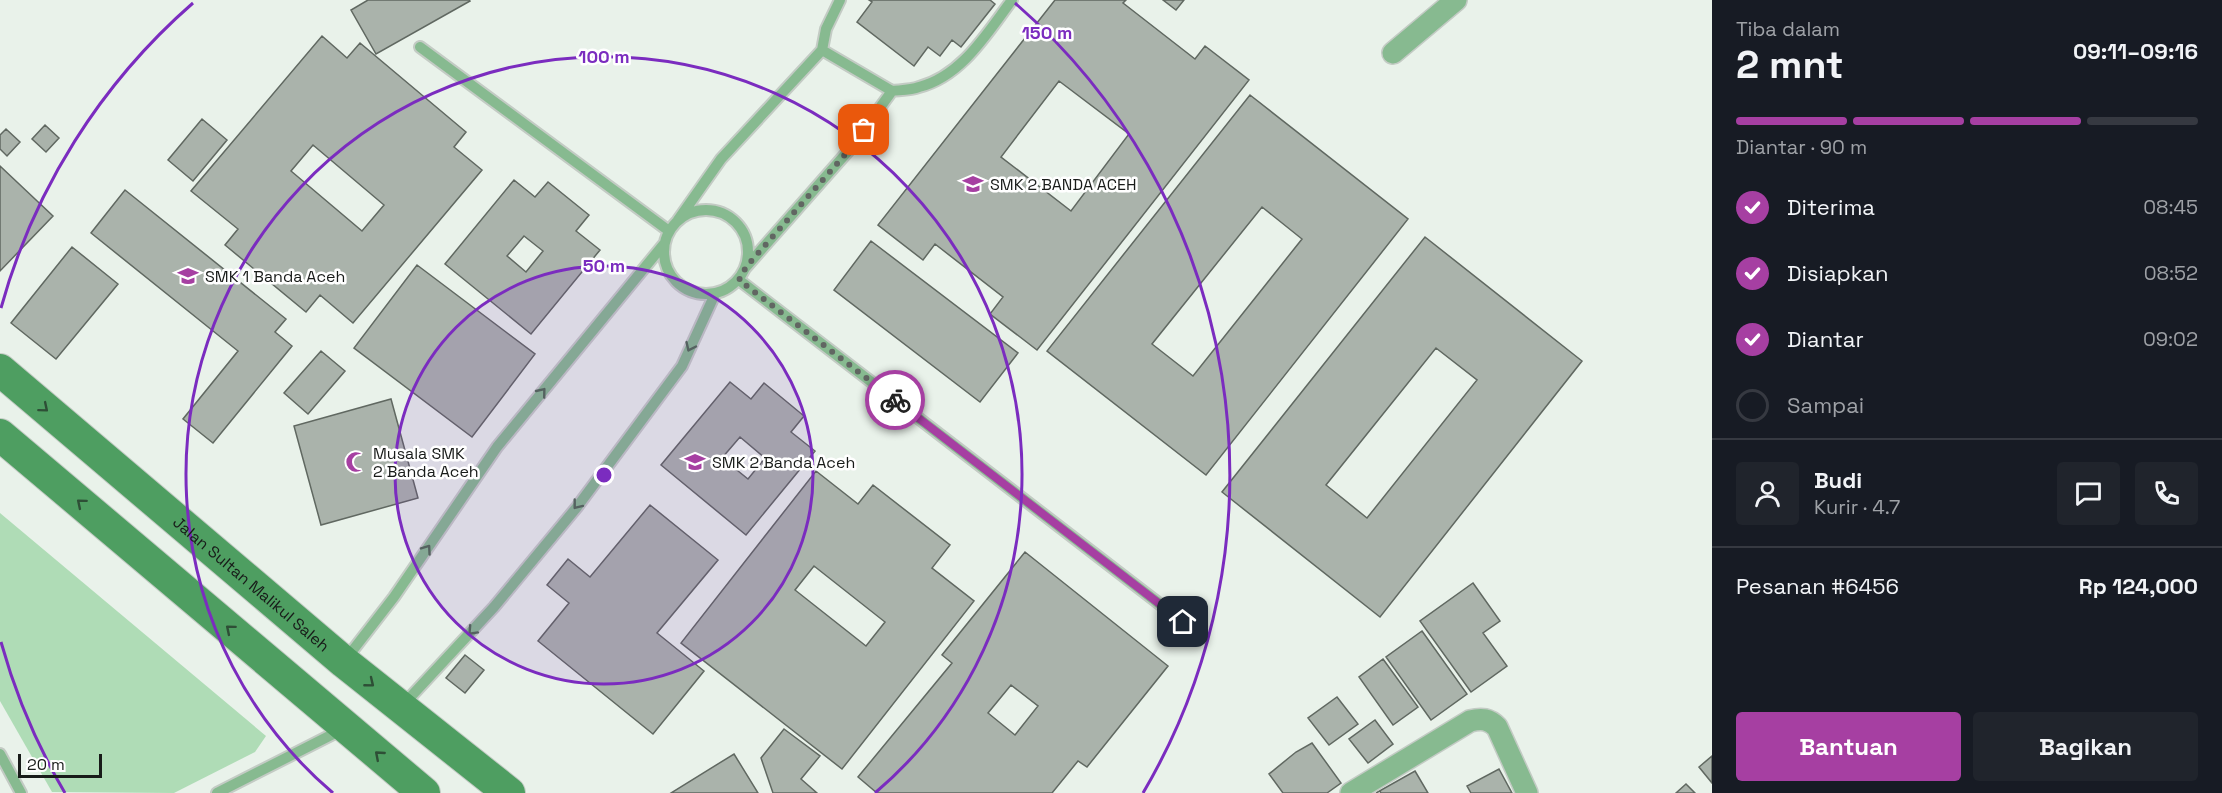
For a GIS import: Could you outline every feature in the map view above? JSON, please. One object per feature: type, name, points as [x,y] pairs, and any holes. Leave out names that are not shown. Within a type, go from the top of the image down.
[{"type":"main road","name":"Jalan Sultan Malikul Saleh","points":[[1,373],[344,662],[509,793]]},
{"type":"main road","points":[[0,435],[424,793]]},
{"type":"street","points":[[1393,53],[1456,0]]},
{"type":"street","points":[[1351,793],[1470,721],[1485,719],[1497,727],[1527,793]]},
{"type":"lane","points":[[344,662],[394,597],[497,447],[664,244],[669,231],[721,159],[822,50],[826,29],[840,0]]},
{"type":"lane","points":[[822,50],[892,92],[920,87],[946,75],[965,61],[1012,0]]},
{"type":"lane","points":[[420,47],[669,231]]},
{"type":"lane","points":[[664,244],[664,258],[668,271],[687,291],[715,294],[728,289],[739,280],[746,267],[850,149],[892,92]]},
{"type":"lane","points":[[678,220],[690,212],[704,209],[718,211],[731,217],[741,227],[747,239],[749,254],[746,267]]},
{"type":"lane","points":[[739,280],[1183,622]]},
{"type":"lane","points":[[401,708],[494,607],[577,507],[682,366],[715,294]]},
{"type":"lane","points":[[217,793],[346,728]]},
{"type":"lane","points":[[0,754],[21,793]]},
{"type":"green space","points":[[0,513],[266,736],[255,752],[174,793],[52,792],[0,701]]},
{"type":"building","points":[[368,0],[470,1],[376,54],[351,10]]},
{"type":"building","points":[[869,0],[990,0],[995,4],[961,47],[952,40],[940,56],[928,47],[914,66],[857,22],[872,2]]},
{"type":"building","name":"SMK 2 BANDA ACEH","points":[[1055,0],[1126,0],[1123,3],[1195,59],[1205,46],[1249,80],[1037,350],[990,314],[1003,297],[935,244],[923,260],[878,225]],"holes":[[[1059,81],[1129,134],[1071,211],[1001,157]]]},
{"type":"building","points":[[1163,0],[1184,0],[1176,10]]},
{"type":"building","points":[[322,36],[347,58],[360,43],[466,132],[454,147],[482,170],[353,323],[320,295],[306,312],[225,245],[238,229],[191,191]],"holes":[[[313,145],[384,205],[362,231],[291,171]]]},
{"type":"building","points":[[1250,95],[1408,219],[1206,475],[1047,351]],"holes":[[[1262,207],[1302,239],[1193,376],[1152,344]]]},
{"type":"building","points":[[202,119],[227,140],[193,181],[168,160]]},
{"type":"building","points":[[45,125],[59,138],[46,152],[32,139]]},
{"type":"building","points":[[6,129],[20,142],[7,156],[0,149],[0,135]]},
{"type":"building","points":[[0,166],[53,216],[0,271]]},
{"type":"building","points":[[514,180],[535,197],[548,182],[589,215],[576,231],[600,250],[531,334],[445,264]],"holes":[[[524,236],[543,251],[526,272],[507,256]]]},
{"type":"building","name":"SMK 1 Banda Aceh","points":[[125,190],[286,319],[275,332],[292,346],[213,443],[183,419],[238,351],[91,233]]},
{"type":"building","points":[[1425,237],[1582,361],[1380,617],[1222,492]],"holes":[[[1436,348],[1477,380],[1367,518],[1326,485]]]},
{"type":"building","points":[[871,241],[1018,353],[980,402],[834,290]]},
{"type":"building","points":[[72,247],[118,284],[56,359],[11,323]]},
{"type":"building","points":[[417,265],[535,354],[472,437],[354,348]]},
{"type":"building","points":[[321,351],[345,371],[308,414],[284,393]]},
{"type":"building","name":"SMK 2 Banda Aceh","points":[[730,382],[751,399],[764,383],[804,416],[791,432],[815,451],[746,535],[661,465]],"holes":[[[740,437],[765,458],[748,479],[722,458]]]},
{"type":"building","name":"Musala SMK 2 Banda Aceh","points":[[391,399],[418,498],[321,525],[294,426]]},
{"type":"building","points":[[816,471],[858,504],[873,485],[950,545],[932,568],[974,601],[842,769],[681,643]],"holes":[[[814,566],[885,622],[866,646],[795,590]]]},
{"type":"building","points":[[650,505],[718,560],[657,633],[704,671],[653,734],[538,641],[569,603],[547,585],[568,559],[590,577]]},
{"type":"building","points":[[1025,552],[1168,666],[1087,767],[1078,761],[1052,793],[877,793],[858,777],[952,663],[942,655]],"holes":[[[1011,685],[1038,706],[1015,735],[988,713]]]},
{"type":"building","points":[[1473,583],[1500,621],[1483,633],[1507,666],[1471,692],[1420,621]]},
{"type":"building","points":[[1422,631],[1467,694],[1431,720],[1386,657]]},
{"type":"building","points":[[465,655],[484,670],[465,693],[446,678]]},
{"type":"building","points":[[1383,659],[1418,707],[1393,725],[1359,677]]},
{"type":"building","points":[[1337,697],[1358,724],[1329,745],[1308,718]]},
{"type":"building","points":[[1375,720],[1393,744],[1368,763],[1349,739]]},
{"type":"building","points":[[784,729],[820,756],[801,779],[817,793],[773,793],[761,758]]},
{"type":"building","points":[[1312,743],[1341,783],[1327,793],[1283,793],[1269,774],[1296,752]]},
{"type":"building","points":[[734,754],[758,793],[671,793]]},
{"type":"building","points":[[1712,756],[1712,783],[1699,767]]},
{"type":"building","points":[[1499,769],[1512,793],[1471,793],[1467,786]]},
{"type":"building","points":[[1415,771],[1428,793],[1381,793],[1380,791],[1376,793]]},
{"type":"building","points":[[1686,784],[1695,793],[1676,793]]},
{"type":"way so far","points":[[864,130],[746,267],[739,280],[895,400]]},
{"type":"place","name":"SMK 2 BANDA ACEH","points":[[973,184]]},
{"type":"place","name":"SMK 1 Banda Aceh","points":[[188,276]]},
{"type":"place","name":"Musala SMK 2 Banda Aceh","points":[[356,462]]},
{"type":"place","name":"SMK 2 Banda Aceh","points":[[695,462]]},
{"type":"route","points":[[895,400],[1183,622]]}]
